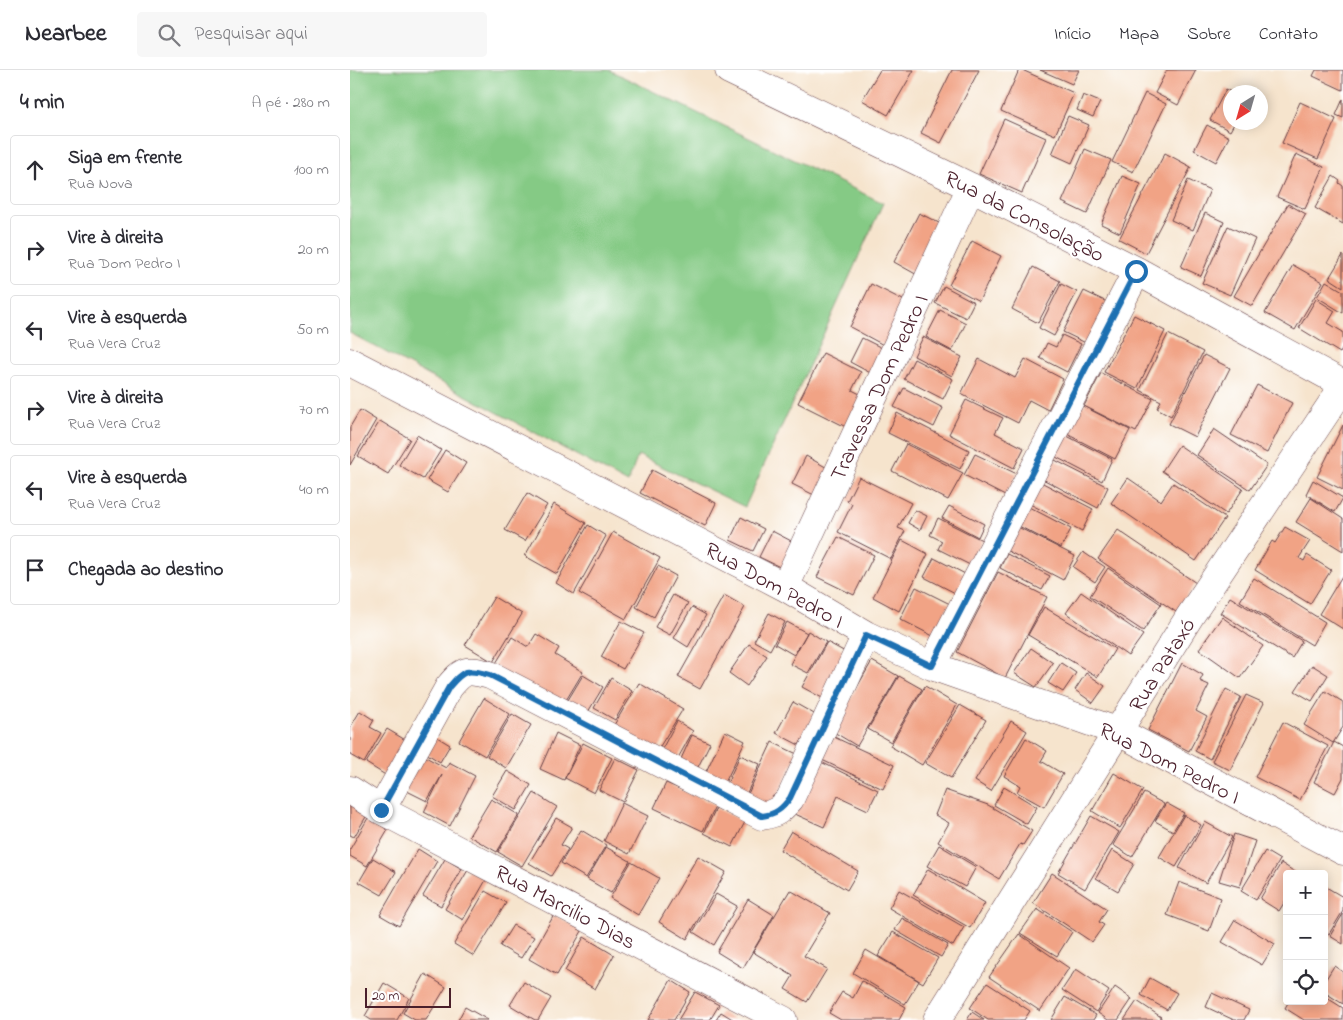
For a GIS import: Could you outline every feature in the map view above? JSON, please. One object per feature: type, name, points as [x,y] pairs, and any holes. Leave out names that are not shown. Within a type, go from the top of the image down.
[{"type":"street","name":"Rua da Consolação","points":[[729,70],[970,187],[1136,271],[1343,386]]},
{"type":"street","name":"Travessa Dom Pedro I","points":[[786,587],[970,187]]},
{"type":"street","points":[[932,666],[1136,271]]},
{"type":"street","name":"Rua Dom Pedro I","points":[[350,362],[786,587],[866,635],[932,666],[1119,732],[1343,851]]},
{"type":"street","name":"Rua Pataxó","points":[[937,1020],[1190,616],[1343,386]]},
{"type":"street","points":[[381,810],[449,687],[460,674],[474,670],[490,675],[762,816],[773,814],[782,808],[790,798],[866,635]]},
{"type":"street","name":"Rua Marcilio Dias","points":[[350,790],[381,810],[783,1020]]},
{"type":"green space","points":[[350,70],[609,70],[883,203],[745,507],[638,455],[628,483],[350,333]]},
{"type":"building","points":[[880,70],[914,70],[888,115],[862,100]]},
{"type":"building","points":[[952,70],[979,70],[941,143],[921,133]]},
{"type":"building","points":[[1019,70],[1074,93],[1055,135],[1001,111]]},
{"type":"building","points":[[1040,70],[1079,70],[1072,84]]},
{"type":"building","points":[[1167,70],[1196,70],[1178,105],[1155,93]]},
{"type":"building","points":[[1316,70],[1343,70],[1343,90],[1313,76]]},
{"type":"building","points":[[1145,93],[1166,104],[1133,172],[1112,162]]},
{"type":"building","points":[[1083,95],[1100,102],[1093,117],[1077,110]]},
{"type":"building","points":[[1223,95],[1223,127],[1210,120]]},
{"type":"building","points":[[1343,99],[1343,118],[1336,115]]},
{"type":"building","points":[[1300,102],[1336,119],[1318,159],[1282,143]]},
{"type":"building","points":[[1068,116],[1089,125],[1072,163],[1052,154]]},
{"type":"building","points":[[1004,119],[1046,138],[1022,193],[979,174]]},
{"type":"building","points":[[1207,125],[1229,137],[1216,162],[1194,150]]},
{"type":"building","points":[[1085,149],[1111,160],[1087,214],[1062,202]]},
{"type":"building","points":[[1165,153],[1191,167],[1146,253],[1119,239]]},
{"type":"building","points":[[1296,154],[1324,167],[1305,209],[1277,197]]},
{"type":"building","points":[[1122,176],[1141,184],[1120,233],[1101,224]]},
{"type":"building","points":[[1333,176],[1343,186],[1343,224],[1315,208]]},
{"type":"building","points":[[1188,180],[1210,190],[1193,230],[1171,220]]},
{"type":"building","points":[[1288,204],[1306,214],[1252,306],[1234,296]]},
{"type":"building","points":[[919,213],[947,227],[921,277],[894,262]]},
{"type":"building","points":[[1205,213],[1224,222],[1201,276],[1181,267]]},
{"type":"building","points":[[1228,226],[1255,239],[1230,295],[1202,283]]},
{"type":"building","points":[[972,241],[1001,256],[979,301],[949,285]]},
{"type":"building","points":[[1343,255],[1343,287],[1329,278]]},
{"type":"building","points":[[1293,265],[1323,282],[1295,330],[1265,313]]},
{"type":"building","points":[[1033,267],[1060,281],[1038,323],[1012,309]]},
{"type":"building","points":[[1326,281],[1343,291],[1343,313],[1317,297]]},
{"type":"building","points":[[871,284],[911,304],[889,348],[850,327]]},
{"type":"building","points":[[1061,284],[1077,292],[1054,336],[1039,328]]},
{"type":"building","points":[[944,286],[974,302],[966,318],[935,303]]},
{"type":"building","points":[[1084,291],[1109,303],[1088,344],[1063,332]]},
{"type":"building","points":[[1316,299],[1335,311],[1328,323],[1343,332],[1343,348],[1340,353],[1299,328]]},
{"type":"building","points":[[940,310],[966,323],[952,351],[926,337]]},
{"type":"building","points":[[1134,315],[1165,331],[1137,389],[1104,372]]},
{"type":"building","points":[[1168,334],[1203,352],[1171,416],[1157,408],[1161,401],[1140,390]]},
{"type":"building","points":[[1062,335],[1081,344],[1067,372],[1040,358],[1047,343],[1056,347]]},
{"type":"building","points":[[923,337],[962,357],[952,376],[914,356]]},
{"type":"building","points":[[862,338],[890,352],[878,377],[850,362]]},
{"type":"building","points":[[823,353],[861,372],[852,390],[864,396],[848,428],[798,403]]},
{"type":"building","points":[[1204,355],[1230,368],[1195,437],[1169,424]]},
{"type":"building","points":[[914,359],[953,379],[943,399],[904,379]]},
{"type":"building","points":[[979,359],[1015,378],[1025,359],[1063,379],[1048,410],[1029,400],[1018,423],[961,394]]},
{"type":"building","points":[[1101,373],[1153,399],[1136,432],[1084,406]]},
{"type":"building","points":[[1257,385],[1292,403],[1267,453],[1231,435]]},
{"type":"building","points":[[904,388],[943,408],[934,427],[894,407]]},
{"type":"building","points":[[966,400],[1003,418],[995,433],[1024,448],[1014,468],[949,434]]},
{"type":"building","points":[[1077,403],[1130,430],[1115,459],[1063,432]]},
{"type":"building","points":[[360,410],[376,420],[350,465],[350,427]]},
{"type":"building","points":[[897,413],[969,450],[960,469],[888,433]]},
{"type":"building","points":[[380,421],[410,439],[388,474],[358,456]]},
{"type":"building","points":[[1343,425],[1343,490],[1317,477]]},
{"type":"building","points":[[1214,429],[1267,465],[1250,490],[1197,455]]},
{"type":"building","points":[[1063,434],[1112,459],[1102,481],[1052,455]]},
{"type":"building","points":[[417,435],[441,450],[423,479],[399,465]]},
{"type":"building","points":[[906,444],[963,473],[948,500],[892,471]]},
{"type":"building","points":[[1179,445],[1243,489],[1226,514],[1162,471]]},
{"type":"building","points":[[445,450],[466,463],[448,492],[427,480]]},
{"type":"building","points":[[975,454],[1017,474],[1005,496],[964,475]]},
{"type":"building","points":[[1043,454],[1108,487],[1098,508],[1033,474]]},
{"type":"building","points":[[806,456],[831,470],[818,497],[792,484]]},
{"type":"building","points":[[652,470],[716,503],[705,526],[640,493]]},
{"type":"building","points":[[859,477],[911,503],[898,528],[905,531],[891,559],[838,532],[852,504],[847,501]]},
{"type":"building","points":[[1128,478],[1161,501],[1173,483],[1225,518],[1196,561],[1111,503]]},
{"type":"building","points":[[1037,480],[1093,509],[1082,531],[1026,502]]},
{"type":"building","points":[[1313,480],[1343,498],[1335,512],[1306,494]]},
{"type":"building","points":[[527,493],[547,505],[525,541],[505,530]]},
{"type":"building","points":[[1311,498],[1343,519],[1343,551],[1296,522]]},
{"type":"building","points":[[554,504],[586,523],[557,574],[525,556]]},
{"type":"building","points":[[1025,505],[1071,529],[1061,548],[1015,524]]},
{"type":"building","points":[[949,506],[984,524],[978,537],[942,518]]},
{"type":"building","points":[[915,510],[927,516],[920,530],[908,523]]},
{"type":"building","points":[[741,517],[764,529],[753,551],[730,540]]},
{"type":"building","points":[[938,518],[982,540],[970,565],[938,549],[942,541],[930,535]]},
{"type":"building","points":[[588,525],[606,536],[574,594],[556,583]]},
{"type":"building","points":[[1014,525],[1075,556],[1063,580],[1002,548]]},
{"type":"building","points":[[1285,527],[1310,541],[1299,558],[1304,561],[1307,555],[1331,570],[1310,604],[1255,570],[1272,541],[1275,543]]},
{"type":"building","points":[[1118,530],[1196,583],[1176,612],[1098,559]]},
{"type":"building","points":[[772,531],[797,544],[784,569],[759,557]]},
{"type":"building","points":[[613,532],[660,558],[626,619],[579,593]]},
{"type":"building","points":[[838,537],[874,555],[854,595],[817,577]]},
{"type":"building","points":[[902,540],[928,554],[899,611],[873,597]]},
{"type":"building","points":[[1083,552],[1105,567],[1095,582],[1073,567]]},
{"type":"building","points":[[1007,554],[1050,576],[1042,590],[1000,568]]},
{"type":"building","points":[[934,558],[973,578],[963,597],[924,577]]},
{"type":"building","points":[[658,566],[676,576],[654,617],[636,607]]},
{"type":"building","points":[[1108,568],[1161,604],[1143,631],[1090,596]]},
{"type":"building","points":[[998,572],[1047,597],[1005,678],[957,652]]},
{"type":"building","points":[[1343,577],[1343,629],[1319,614]]},
{"type":"building","points":[[1254,578],[1325,622],[1312,645],[1240,601]]},
{"type":"building","points":[[916,587],[950,604],[933,636],[900,619]]},
{"type":"building","points":[[1081,592],[1143,635],[1128,656],[1066,613]]},
{"type":"building","points":[[673,595],[688,603],[670,635],[655,627]]},
{"type":"building","points":[[724,595],[745,607],[700,689],[678,677]]},
{"type":"building","points":[[494,597],[522,614],[493,662],[465,645]]},
{"type":"building","points":[[1230,597],[1302,641],[1292,658],[1220,613]]},
{"type":"building","points":[[692,607],[706,615],[688,647],[674,638]]},
{"type":"building","points":[[1044,607],[1115,649],[1098,677],[1028,635]]},
{"type":"building","points":[[769,613],[785,622],[770,650],[754,641]]},
{"type":"building","points":[[1222,617],[1263,646],[1240,678],[1199,649]]},
{"type":"building","points":[[621,621],[644,633],[623,669],[601,657]]},
{"type":"building","points":[[787,622],[807,633],[794,655],[775,644]]},
{"type":"building","points":[[808,631],[826,642],[808,673],[790,664]]},
{"type":"building","points":[[536,634],[559,648],[555,655],[583,672],[562,707],[493,668],[512,637],[528,647]]},
{"type":"building","points":[[827,642],[849,654],[824,699],[802,687]]},
{"type":"building","points":[[749,644],[767,656],[747,686],[729,673]]},
{"type":"building","points":[[1031,648],[1053,663],[1036,687],[1014,673]]},
{"type":"building","points":[[872,661],[898,676],[857,746],[832,731]]},
{"type":"building","points":[[1061,663],[1076,673],[1063,692],[1048,683]]},
{"type":"building","points":[[1182,663],[1203,675],[1200,681],[1209,685],[1196,711],[1207,717],[1189,751],[1148,730]]},
{"type":"building","points":[[1312,665],[1328,675],[1312,701],[1295,691]]},
{"type":"building","points":[[1086,673],[1105,686],[1093,703],[1075,690]]},
{"type":"building","points":[[583,675],[603,687],[588,712],[568,700]]},
{"type":"building","points":[[899,676],[922,689],[891,742],[868,729]]},
{"type":"building","points":[[611,678],[632,691],[615,720],[594,708]]},
{"type":"building","points":[[639,683],[683,709],[657,751],[614,725]]},
{"type":"building","points":[[925,686],[957,705],[922,765],[890,746]]},
{"type":"building","points":[[1226,689],[1241,697],[1210,759],[1195,751]]},
{"type":"building","points":[[1325,691],[1343,702],[1343,727],[1333,743],[1304,725]]},
{"type":"building","points":[[1246,695],[1264,703],[1230,770],[1212,761]]},
{"type":"building","points":[[484,698],[510,714],[485,756],[459,741]]},
{"type":"building","points":[[793,702],[816,715],[799,745],[776,733]]},
{"type":"building","points":[[960,705],[986,720],[951,778],[925,763]]},
{"type":"building","points":[[360,711],[374,720],[370,727],[381,733],[364,763],[350,755],[350,728]]},
{"type":"building","points":[[512,714],[531,725],[506,768],[487,756]]},
{"type":"building","points":[[677,721],[693,731],[678,758],[662,749]]},
{"type":"building","points":[[1011,721],[1027,731],[991,791],[975,781]]},
{"type":"building","points":[[1283,722],[1328,746],[1300,800],[1255,777]]},
{"type":"building","points":[[387,729],[407,741],[387,776],[366,763]]},
{"type":"building","points":[[725,731],[745,741],[724,785],[704,776]]},
{"type":"building","points":[[556,733],[580,745],[564,780],[540,769]]},
{"type":"building","points":[[432,734],[450,745],[440,762],[421,750]]},
{"type":"building","points":[[692,735],[710,743],[697,769],[680,761]]},
{"type":"building","points":[[834,737],[894,765],[883,789],[822,760]]},
{"type":"building","points":[[1026,738],[1047,751],[1041,761],[1063,774],[1044,807],[1017,792],[1020,786],[1004,776]]},
{"type":"building","points":[[772,742],[797,754],[772,807],[747,796]]},
{"type":"building","points":[[1334,742],[1343,747],[1343,778],[1335,793],[1314,782]]},
{"type":"building","points":[[583,743],[612,758],[594,793],[565,778]]},
{"type":"building","points":[[420,754],[446,768],[449,762],[475,776],[450,826],[424,812],[442,775],[427,801],[401,788]]},
{"type":"building","points":[[740,755],[760,764],[746,795],[726,786]]},
{"type":"building","points":[[615,758],[639,770],[623,802],[599,790]]},
{"type":"building","points":[[819,761],[878,790],[868,810],[838,796],[824,827],[795,814]]},
{"type":"building","points":[[507,771],[531,785],[516,810],[492,796]]},
{"type":"building","points":[[1114,773],[1143,790],[1120,828],[1092,811]]},
{"type":"building","points":[[666,783],[716,805],[703,831],[654,808]]},
{"type":"building","points":[[1004,787],[1037,807],[1027,824],[994,805]]},
{"type":"building","points":[[945,790],[988,805],[1032,831],[1023,845],[1020,844],[999,879],[938,842],[949,823],[935,815]]},
{"type":"building","points":[[534,793],[557,807],[522,866],[498,852]]},
{"type":"building","points":[[1144,793],[1164,804],[1132,857],[1113,845]]},
{"type":"building","points":[[350,799],[370,810],[354,837],[350,835]]},
{"type":"building","points":[[491,799],[519,815],[497,852],[469,836]]},
{"type":"building","points":[[622,803],[648,816],[629,854],[604,841]]},
{"type":"building","points":[[1166,803],[1184,813],[1173,831],[1155,821]]},
{"type":"building","points":[[716,808],[745,822],[732,847],[704,833]]},
{"type":"building","points":[[1184,815],[1201,825],[1176,867],[1159,857]]},
{"type":"building","points":[[1091,816],[1119,832],[1085,889],[1058,873]]},
{"type":"building","points":[[368,818],[388,830],[367,866],[350,856],[350,849]]},
{"type":"building","points":[[556,818],[572,827],[561,845],[568,849],[551,876],[529,863]]},
{"type":"building","points":[[1205,822],[1232,837],[1206,883],[1179,868]]},
{"type":"building","points":[[581,830],[606,845],[586,878],[561,863]]},
{"type":"building","points":[[791,831],[858,871],[847,890],[780,850]]},
{"type":"building","points":[[1234,834],[1255,841],[1240,887],[1219,881]]},
{"type":"building","points":[[939,845],[976,867],[965,887],[927,866]]},
{"type":"building","points":[[606,847],[630,861],[611,893],[587,879]]},
{"type":"building","points":[[418,849],[437,861],[399,926],[380,915]]},
{"type":"building","points":[[1112,850],[1134,864],[1118,891],[1096,878]]},
{"type":"building","points":[[1265,851],[1280,860],[1256,900],[1241,891]]},
{"type":"building","points":[[698,856],[726,872],[687,939],[659,922]]},
{"type":"building","points":[[373,858],[396,872],[382,895],[359,882]]},
{"type":"building","points":[[445,859],[462,869],[441,906],[423,896]]},
{"type":"building","points":[[631,862],[659,878],[638,915],[610,898]]},
{"type":"building","points":[[1281,863],[1292,870],[1283,870],[1283,904],[1279,911],[1260,899]]},
{"type":"building","points":[[928,869],[985,903],[970,928],[913,895]]},
{"type":"building","points":[[468,870],[486,880],[463,920],[445,909]]},
{"type":"building","points":[[1052,873],[1107,909],[1099,922],[1104,925],[1092,942],[1033,903]]},
{"type":"building","points":[[1179,882],[1221,898],[1209,931],[1167,915]]},
{"type":"building","points":[[1328,888],[1343,897],[1343,911],[1329,934]]},
{"type":"building","points":[[790,890],[830,913],[804,956],[827,969],[807,1002],[785,989],[793,976],[753,952]]},
{"type":"building","points":[[899,890],[964,927],[953,946],[889,908]]},
{"type":"building","points":[[485,891],[506,903],[474,956],[454,944]]},
{"type":"building","points":[[716,894],[737,906],[714,945],[693,932]]},
{"type":"building","points":[[748,899],[774,915],[743,968],[717,952]]},
{"type":"building","points":[[1037,909],[1072,932],[1057,956],[1020,933]]},
{"type":"building","points":[[1343,914],[1343,944],[1330,936]]},
{"type":"building","points":[[554,915],[582,931],[557,975],[529,959]]},
{"type":"building","points":[[902,918],[948,945],[941,957],[895,930]]},
{"type":"building","points":[[1235,920],[1275,944],[1262,965],[1222,942]]},
{"type":"building","points":[[513,925],[534,937],[521,958],[500,946]]},
{"type":"building","points":[[893,932],[938,958],[923,983],[878,956]]},
{"type":"building","points":[[1019,934],[1069,968],[1040,1011],[989,977]]},
{"type":"building","points":[[584,937],[614,955],[595,989],[565,971]]},
{"type":"building","points":[[866,950],[919,981],[905,1004],[853,973]]},
{"type":"building","points":[[1334,966],[1343,972],[1343,1004],[1328,995],[1328,976]]},
{"type":"building","points":[[1076,969],[1109,991],[1096,1012],[1062,990]]},
{"type":"building","points":[[425,974],[446,987],[426,1020],[415,1020],[403,1013]]},
{"type":"building","points":[[1150,978],[1177,993],[1167,1010],[1141,995]]},
{"type":"building","points":[[671,980],[690,992],[674,1020],[648,1020]]},
{"type":"building","points":[[862,981],[906,1007],[899,1020],[841,1020],[829,1013],[842,992],[853,998]]},
{"type":"building","points":[[524,982],[551,998],[538,1020],[510,1005]]},
{"type":"building","points":[[384,983],[409,998],[397,1020],[371,1020],[365,1016]]},
{"type":"building","points":[[987,983],[1030,1011],[1024,1020],[988,1020],[970,1008]]},
{"type":"building","points":[[1115,987],[1132,999],[1118,1020],[1108,1020],[1098,1013]]},
{"type":"building","points":[[695,992],[719,1005],[710,1020],[678,1020]]},
{"type":"building","points":[[1212,993],[1249,1010],[1244,1020],[1234,1020],[1206,1007]]},
{"type":"building","points":[[1065,997],[1096,1015],[1093,1020],[1051,1020]]},
{"type":"building","points":[[1328,999],[1343,1008],[1343,1020],[1304,1020],[1285,1008],[1287,1005],[1328,1005]]},
{"type":"building","points":[[1137,1001],[1161,1017],[1160,1020],[1124,1020]]},
{"type":"building","points":[[465,1007],[488,1020],[458,1020]]},
{"type":"building","points":[[721,1012],[734,1020],[716,1020]]},
{"type":"building","points":[[972,1012],[984,1020],[967,1020]]},
{"type":"route","points":[[381,810],[449,687],[460,674],[474,670],[490,675],[762,816],[773,814],[782,808],[790,798],[866,635],[932,666],[1136,271]]}]
